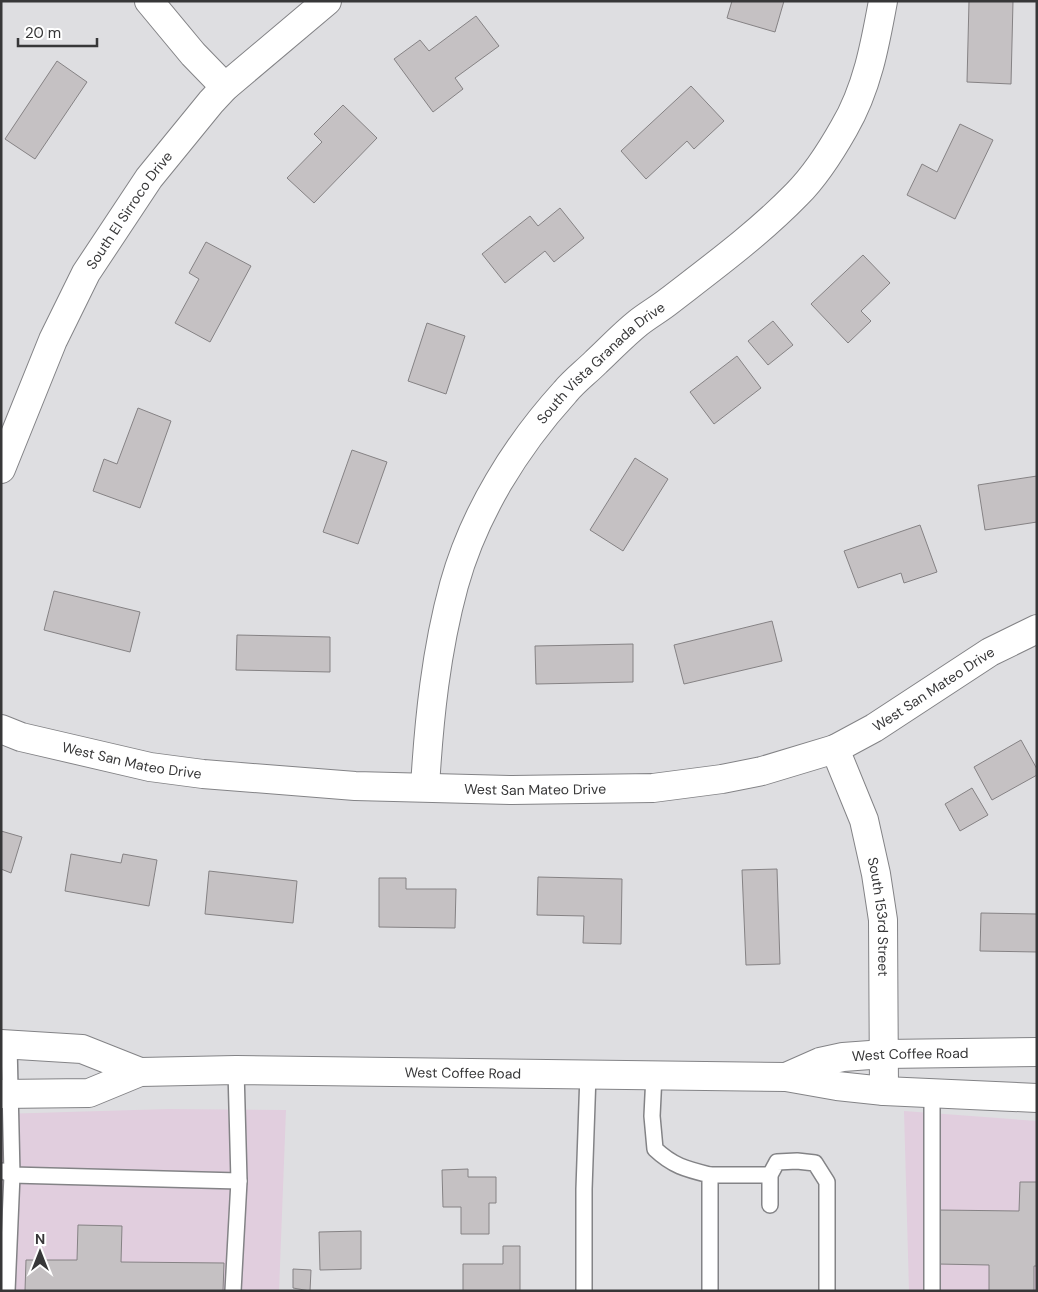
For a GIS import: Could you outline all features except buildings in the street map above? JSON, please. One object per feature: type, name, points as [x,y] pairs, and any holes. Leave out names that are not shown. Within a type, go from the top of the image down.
[{"type":"street","points":[[150,1],[193,54],[225,87]]},
{"type":"street","name":"South El Sirroco Drive","points":[[1,469],[53,340],[86,273],[149,178],[225,87],[327,1]]},
{"type":"street","name":"South Vista Granada Drive","points":[[425,787],[434,681],[454,585],[478,523],[495,488],[530,434],[566,390],[639,322],[667,303],[754,234],[798,193],[821,165],[845,127],[864,85],[874,53],[884,1]]},
{"type":"street","name":"West San Mateo Drive","points":[[1,729],[21,737],[150,767],[203,774],[355,786],[512,790],[653,788],[722,779],[762,771],[835,748],[874,728],[990,652],[1037,629]]},
{"type":"street","name":"South 153rd Street","points":[[835,748],[864,820],[876,874],[883,920],[884,1091]]},
{"type":"street","name":"West Coffee Road","points":[[5,1044],[82,1049],[140,1072]]},
{"type":"street","name":"West Coffee Road","points":[[786,1077],[827,1060],[843,1057],[884,1054],[1037,1052]]},
{"type":"street","name":"West Coffee Road","points":[[6,1094],[89,1093],[140,1072],[236,1070],[786,1077],[837,1086],[884,1091],[1037,1098]]},
{"type":"lane","points":[[5,1044],[7,1291]]},
{"type":"lane","points":[[233,1291],[238,1181],[236,1070]]},
{"type":"lane","points":[[584,1291],[584,1189],[588,1074]]},
{"type":"lane","points":[[654,1075],[652,1116],[655,1149],[668,1161],[691,1171],[710,1175],[770,1175]]},
{"type":"lane","points":[[932,1093],[932,1291]]},
{"type":"lane","points":[[770,1205],[770,1175],[777,1162],[815,1163],[827,1182],[827,1291]]},
{"type":"lane","points":[[6,1173],[238,1181]]},
{"type":"lane","points":[[710,1175],[710,1291]]},
{"type":"shaded area","points":[[168,1109],[286,1110],[279,1291],[1,1291],[1,1114]]},
{"type":"shaded area","points":[[904,1111],[1037,1121],[1037,1291],[909,1291]]}]
